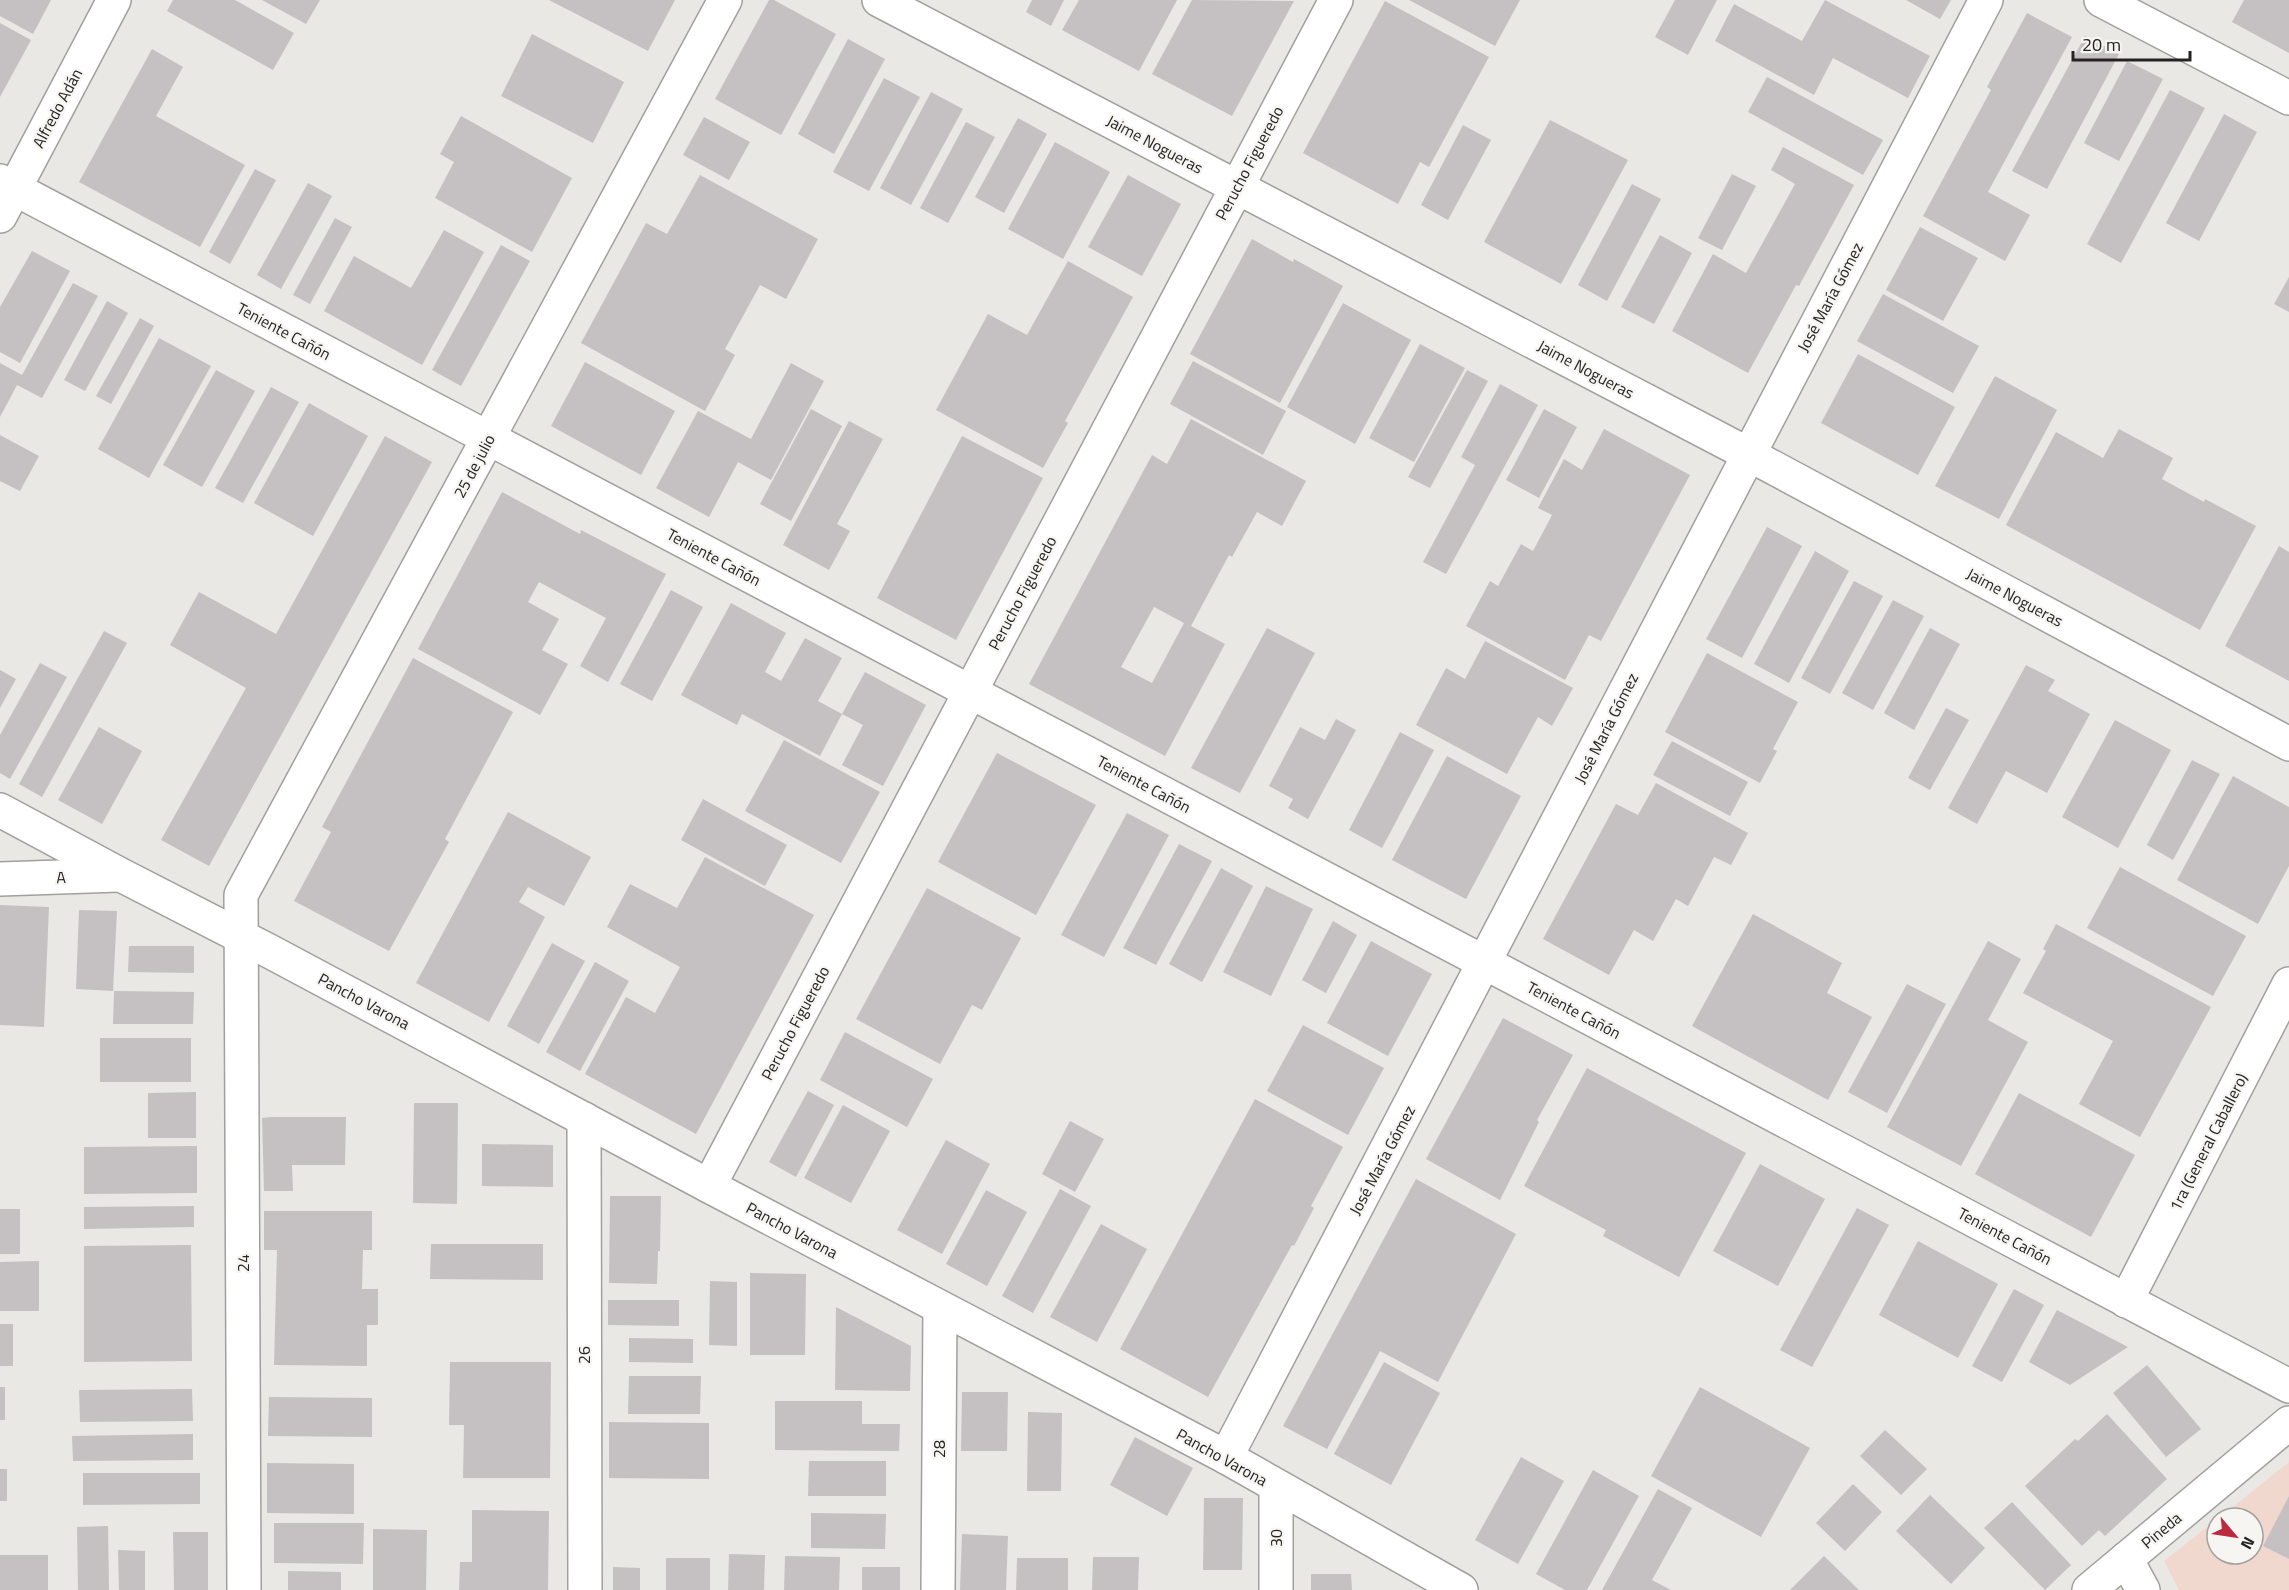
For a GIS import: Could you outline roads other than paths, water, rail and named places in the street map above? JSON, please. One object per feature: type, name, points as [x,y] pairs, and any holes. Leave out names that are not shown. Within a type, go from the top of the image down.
[{"type":"street","name":"Alfredo Adán","points":[[5,195],[114,0]]},
{"type":"street","name":"25 de julio","points":[[241,936],[241,895],[725,0]]},
{"type":"street","name":"Jaime Nogueras","points":[[879,0],[1748,454],[2289,744]]},
{"type":"street","name":"Perucho Figueredo","points":[[709,1186],[1336,0]]},
{"type":"street","name":"José María Gómez","points":[[1226,1457],[1986,0]]},
{"type":"street","points":[[2101,0],[2289,99]]},
{"type":"street","name":"Teniente Cañón","points":[[5,195],[489,438],[2289,1386]]},
{"type":"street","name":"Pancho Varona","points":[[0,810],[1226,1457],[1461,1590]]},
{"type":"street","name":"A","points":[[0,879],[121,875]]},
{"type":"street","name":"24","points":[[241,936],[244,1590]]},
{"type":"street","name":"1ra (General Caballero)","points":[[2126,1301],[2289,984]]},
{"type":"street","name":"26","points":[[584,1119],[585,1590]]},
{"type":"street","name":"28","points":[[938,1590],[940,1308]]},
{"type":"street","name":"Pineda","points":[[2089,1590],[2289,1424]]},
{"type":"street","name":"30","points":[[1276,1486],[1276,1590]]},
{"type":"street","points":[[2126,1559],[2143,1590]]}]
